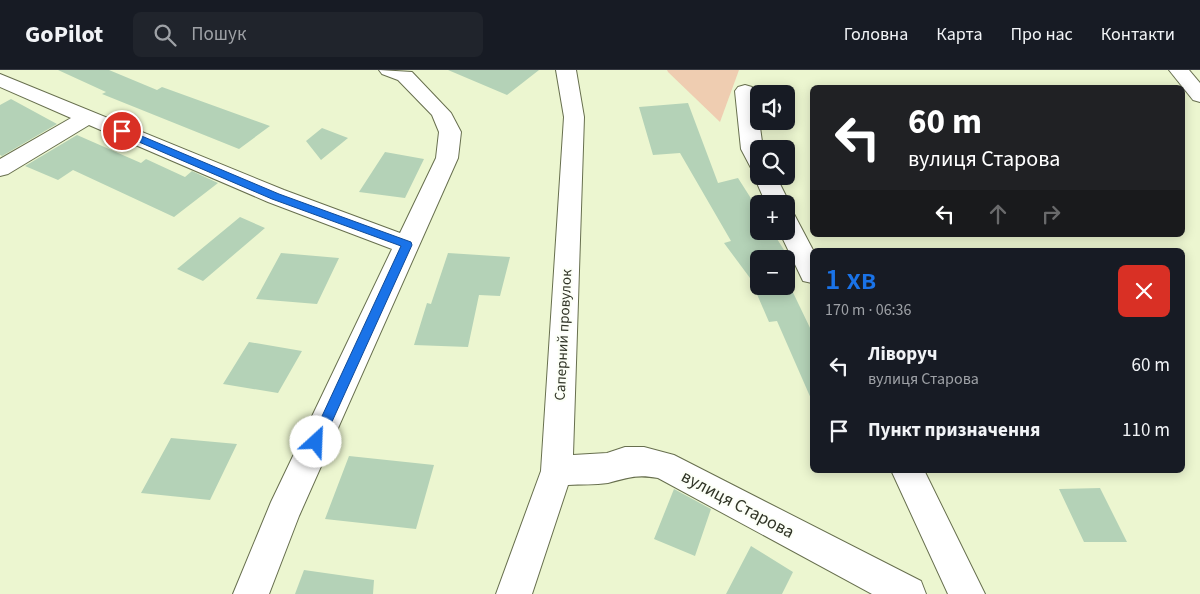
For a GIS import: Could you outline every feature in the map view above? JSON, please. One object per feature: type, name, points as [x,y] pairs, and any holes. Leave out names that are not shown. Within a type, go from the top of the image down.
[{"type":"street","points":[[251,594],[283,513],[447,158],[450,132],[441,113],[405,76],[389,70]]},
{"type":"street","name":"Саперний провулок","points":[[514,594],[557,471],[574,117],[566,70]]},
{"type":"street","points":[[1179,70],[1200,96]]},
{"type":"street","points":[[0,80],[276,196],[407,245]]},
{"type":"street","points":[[745,91],[751,140]]},
{"type":"street","points":[[0,169],[87,117]]},
{"type":"street","points":[[795,239],[810,270]]},
{"type":"street","name":"вулиця Старова","points":[[557,471],[607,468],[625,462],[644,461],[663,465],[908,594]]},
{"type":"street","points":[[908,473],[966,594]]},
{"type":"shaded area","points":[[667,70],[739,70],[720,122],[668,72]]},
{"type":"building","points":[[58,70],[109,70],[157,90],[162,87],[270,126],[239,149],[102,94],[106,92]]},
{"type":"building","points":[[448,70],[539,70],[507,95]]},
{"type":"building","points":[[11,99],[57,124],[2,156],[0,155],[0,105]]},
{"type":"building","points":[[688,103],[718,183],[738,178],[750,197],[750,240],[778,240],[784,250],[750,250],[750,278],[724,243],[731,241],[680,153],[653,155],[639,107]]},
{"type":"building","points":[[322,128],[348,138],[321,160],[306,141]]},
{"type":"building","points":[[77,135],[141,163],[146,159],[185,177],[192,171],[218,183],[174,217],[73,170],[58,180],[25,166]]},
{"type":"building","points":[[385,152],[424,159],[405,198],[359,192]]},
{"type":"building","points":[[240,217],[265,228],[203,281],[177,269]]},
{"type":"building","points":[[281,253],[339,258],[317,304],[256,299]]},
{"type":"building","points":[[448,253],[510,257],[500,296],[479,295],[468,347],[414,345],[427,303],[431,304]]},
{"type":"building","points":[[757,295],[794,295],[810,328],[810,396],[777,321],[769,322]]},
{"type":"building","points":[[249,342],[302,351],[278,393],[223,384]]},
{"type":"building","points":[[171,438],[237,444],[210,500],[141,493]]},
{"type":"building","points":[[349,456],[434,465],[416,529],[325,519]]},
{"type":"building","points":[[1100,488],[1127,542],[1084,542],[1059,489]]},
{"type":"building","points":[[674,489],[711,509],[695,556],[654,539]]},
{"type":"building","points":[[751,546],[793,572],[782,594],[726,594]]},
{"type":"building","points":[[304,570],[374,580],[373,594],[295,594]]},
{"type":"route","points":[[122,131],[276,196],[407,245],[316,442]]}]
